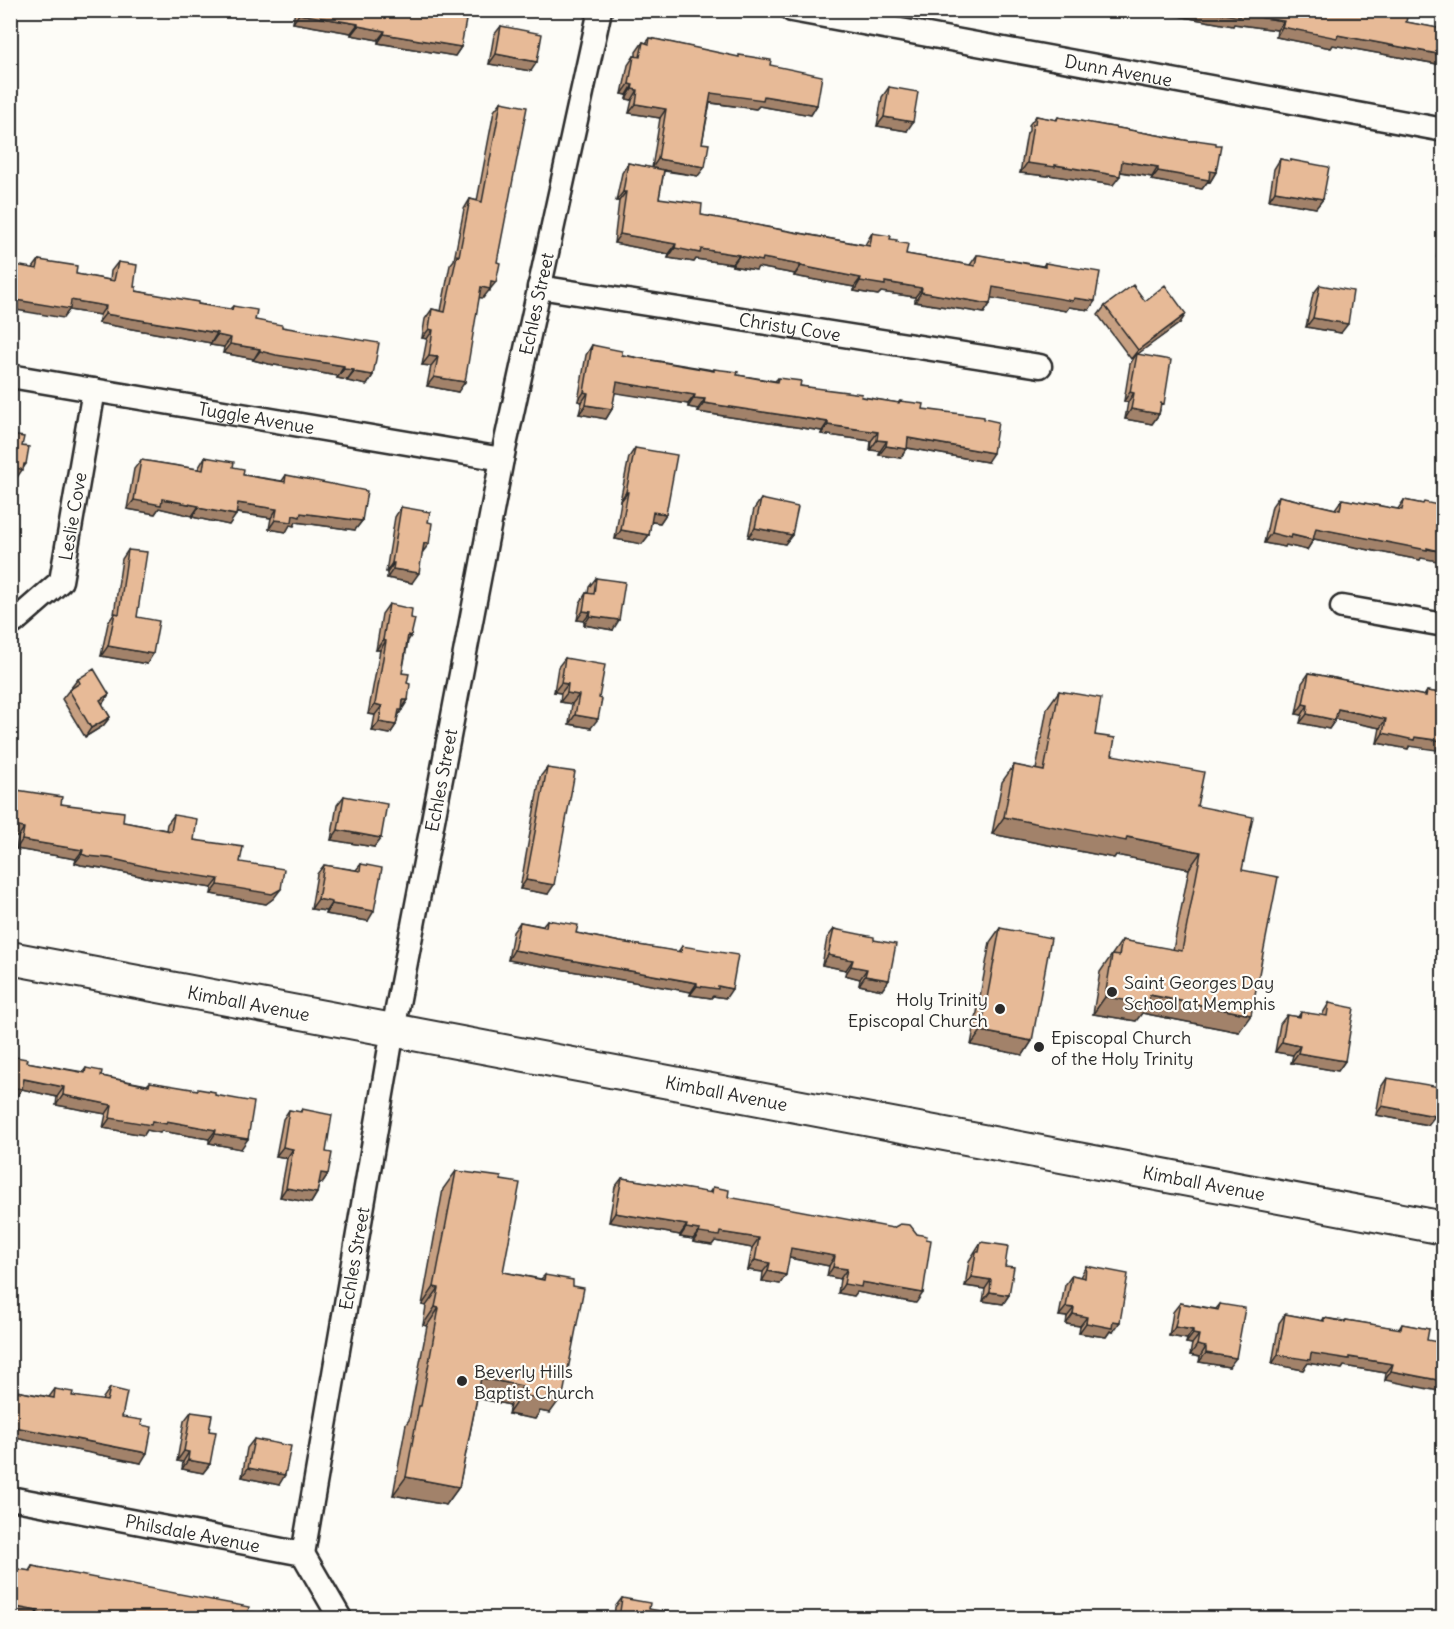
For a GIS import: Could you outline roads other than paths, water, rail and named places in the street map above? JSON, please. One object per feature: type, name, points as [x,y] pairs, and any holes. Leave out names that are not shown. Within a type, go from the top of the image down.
[{"type":"main road","name":"Kimball Avenue","points":[[10,958],[1443,1228]]},
{"type":"street","name":"Echles Street","points":[[303,1554],[393,1030],[502,459],[600,10]]},
{"type":"street","name":"Dunn Avenue","points":[[792,10],[1443,130]]},
{"type":"street","name":"Christy Cove","points":[[539,287],[1040,366]]},
{"type":"street","name":"Tuggle Avenue","points":[[10,376],[502,459]]},
{"type":"street","name":"Leslie Cove","points":[[14,622],[61,580],[94,390]]},
{"type":"street","points":[[1342,607],[1443,625]]},
{"type":"street","name":"Philsdale Avenue","points":[[10,1498],[303,1554]]},
{"type":"street","points":[[303,1554],[340,1618]]},
{"type":"place","name":"Saint Georges Day School at Memphis","points":[[1112,992]]},
{"type":"place","name":"Holy Trinity Episcopal Church","points":[[1000,1009]]},
{"type":"place","name":"Episcopal Church of the Holy Trinity","points":[[1039,1047]]},
{"type":"place","name":"Beverly Hills Baptist Church","points":[[462,1381]]}]
